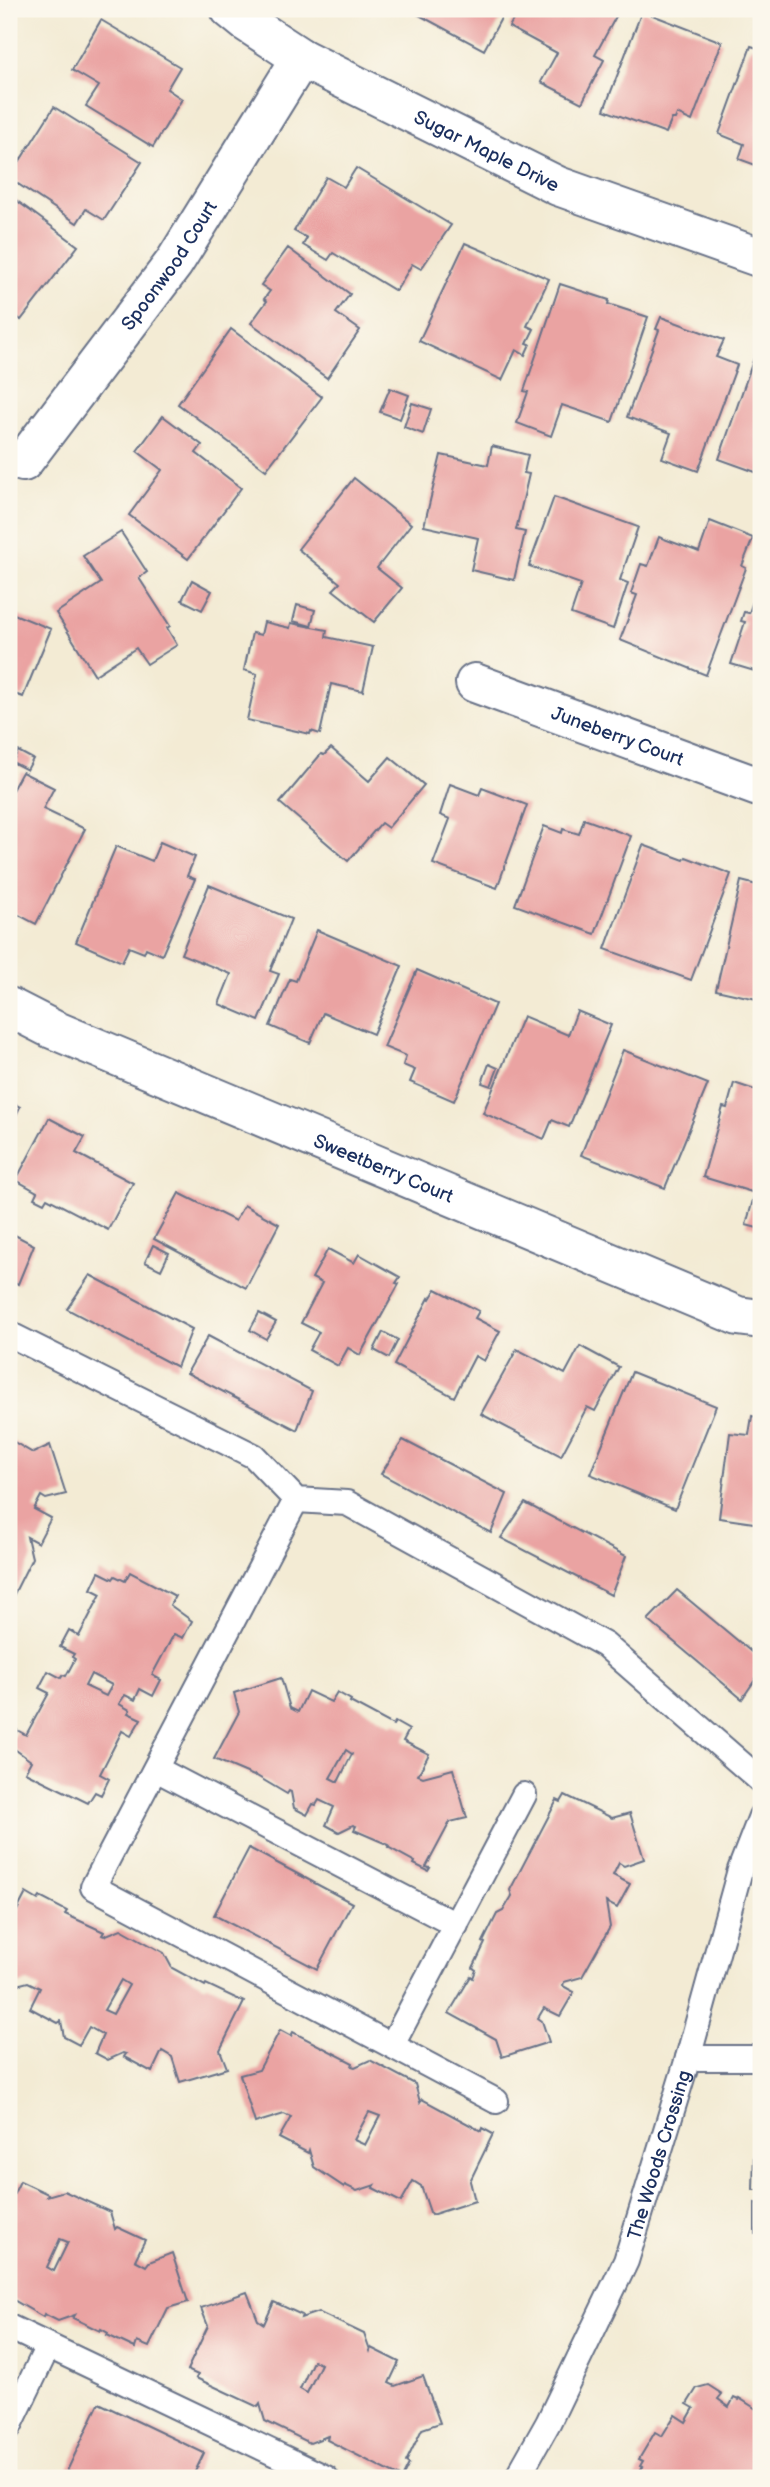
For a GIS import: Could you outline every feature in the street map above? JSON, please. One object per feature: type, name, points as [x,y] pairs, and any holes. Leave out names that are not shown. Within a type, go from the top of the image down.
[{"type":"street","name":"Sugar Maple Drive","points":[[230,9],[302,58],[558,186],[761,258]]},
{"type":"street","name":"Spoonwood Court","points":[[23,462],[174,263],[302,58]]},
{"type":"street","name":"Juneberry Court","points":[[475,683],[761,788]]},
{"type":"street","name":"Sweetberry Court","points":[[9,1007],[52,1029],[738,1316],[761,1319]]},
{"type":"lane","points":[[9,1334],[254,1456],[296,1500],[347,1503],[606,1645],[761,1781]]},
{"type":"lane","points":[[296,1500],[93,1887],[496,2101]]},
{"type":"lane","points":[[156,1769],[456,1925]]},
{"type":"lane","points":[[392,2045],[524,1795]]},
{"type":"lane","name":"The Woods Crossing","points":[[517,2478],[548,2423],[626,2261],[688,2058],[740,1870],[761,1816]]},
{"type":"lane","points":[[688,2058],[761,2058]]},
{"type":"lane","points":[[9,2327],[294,2471],[326,2478]]},
{"type":"lane","points":[[9,2427],[48,2346]]},
{"type":"building","points":[[408,9],[506,9],[484,50]]},
{"type":"building","points":[[519,9],[620,9],[595,55],[604,60],[582,103],[541,82],[557,53],[509,27]]},
{"type":"building","points":[[642,11],[722,42],[692,121],[677,114],[666,133],[604,110]]},
{"type":"building","points":[[101,20],[180,67],[167,89],[182,99],[153,147],[86,106],[99,86],[72,70]]},
{"type":"building","points":[[751,46],[761,49],[761,167],[739,159],[744,144],[719,134]]},
{"type":"building","points":[[54,107],[142,162],[104,220],[86,209],[77,223],[9,178]]},
{"type":"building","points":[[356,168],[451,225],[421,269],[412,264],[396,291],[333,253],[328,260],[303,245],[307,238],[294,231],[326,177],[344,187]]},
{"type":"building","points":[[9,195],[78,246],[21,320],[9,311]]},
{"type":"building","points":[[465,243],[549,279],[527,326],[534,329],[525,355],[516,350],[502,380],[419,341]]},
{"type":"building","points":[[288,248],[350,294],[336,313],[360,330],[327,378],[251,323],[267,301],[264,299],[270,291],[261,285]]},
{"type":"building","points":[[560,284],[609,300],[608,304],[648,317],[612,422],[562,405],[551,436],[517,423],[528,392],[524,391]]},
{"type":"building","points":[[661,317],[724,340],[716,357],[737,365],[698,471],[662,458],[671,433],[627,417],[659,330],[656,329]]},
{"type":"building","points":[[231,329],[322,397],[266,470],[178,404]]},
{"type":"building","points":[[756,352],[761,354],[761,474],[719,459]]},
{"type":"building","points":[[390,388],[409,395],[400,419],[380,412]]},
{"type":"building","points":[[412,403],[431,409],[423,434],[404,427]]},
{"type":"building","points":[[163,416],[202,445],[196,453],[241,488],[188,559],[129,515],[162,470],[137,451]]},
{"type":"building","points":[[492,446],[528,455],[524,473],[529,474],[516,530],[525,532],[514,580],[471,570],[478,538],[424,526],[441,455],[488,465]]},
{"type":"building","points":[[354,478],[411,524],[377,568],[402,588],[374,622],[333,590],[340,583],[298,549]]},
{"type":"building","points":[[554,497],[638,527],[620,580],[628,583],[613,629],[571,614],[581,584],[529,566]]},
{"type":"building","points":[[710,521],[753,538],[742,566],[746,568],[706,675],[620,640],[637,595],[631,593],[641,564],[648,566],[659,537],[699,552]]},
{"type":"building","points":[[121,532],[147,572],[139,578],[170,626],[167,628],[177,645],[147,664],[136,648],[95,675],[56,613],[101,583],[83,556]]},
{"type":"building","points":[[761,577],[761,673],[731,664],[745,622],[741,621],[744,612],[749,613]]},
{"type":"building","points":[[192,580],[212,591],[202,610],[182,600]]},
{"type":"building","points":[[297,605],[315,610],[311,626],[293,621]]},
{"type":"building","points":[[9,612],[51,629],[23,697],[9,692]]},
{"type":"building","points":[[264,622],[290,628],[291,623],[327,630],[326,637],[373,647],[363,691],[331,684],[320,734],[247,720],[257,674],[244,670],[252,633],[261,635]]},
{"type":"building","points":[[331,748],[369,781],[390,757],[424,785],[388,828],[381,823],[348,861],[280,803],[321,754],[324,755]]},
{"type":"building","points":[[18,751],[33,759],[27,770],[12,762]]},
{"type":"building","points":[[22,772],[54,788],[43,809],[85,829],[36,924],[9,910],[9,791],[11,792]]},
{"type":"building","points":[[450,784],[479,795],[482,788],[527,805],[497,888],[433,864],[450,819],[440,815]]},
{"type":"building","points":[[584,819],[631,836],[595,934],[515,905],[544,826],[562,833],[563,829],[579,834]]},
{"type":"building","points":[[160,842],[195,857],[187,876],[195,879],[162,955],[146,948],[144,953],[129,947],[122,962],[76,942],[116,846],[152,861]]},
{"type":"building","points":[[643,845],[731,874],[691,980],[605,949]]},
{"type":"building","points":[[741,881],[761,886],[761,1000],[716,990]]},
{"type":"building","points":[[209,885],[291,919],[270,971],[279,974],[259,1021],[219,1004],[231,974],[181,954]]},
{"type":"building","points":[[317,930],[402,966],[373,1034],[323,1013],[310,1043],[270,1026],[290,979],[296,981]]},
{"type":"building","points":[[417,970],[495,1004],[454,1101],[410,1082],[415,1070],[403,1065],[406,1056],[384,1047]]},
{"type":"building","points":[[577,1011],[611,1025],[569,1127],[552,1120],[544,1139],[483,1113],[523,1016],[568,1035]]},
{"type":"building","points":[[623,1050],[708,1084],[665,1188],[581,1155]]},
{"type":"building","points":[[489,1064],[498,1068],[491,1086],[482,1083]]},
{"type":"building","points":[[734,1083],[761,1092],[761,1229],[746,1225],[755,1193],[703,1177],[723,1107],[727,1108]]},
{"type":"building","points":[[9,1101],[20,1107],[9,1130]]},
{"type":"building","points":[[49,1118],[85,1137],[76,1153],[133,1183],[108,1230],[47,1198],[44,1203],[34,1198],[37,1192],[16,1180]]},
{"type":"building","points":[[179,1193],[235,1221],[244,1205],[279,1224],[246,1288],[154,1239]]},
{"type":"building","points":[[9,1232],[34,1245],[18,1284],[9,1279]]},
{"type":"building","points":[[153,1245],[169,1253],[161,1270],[145,1262]]},
{"type":"building","points":[[328,1249],[354,1263],[359,1254],[400,1277],[396,1283],[399,1284],[360,1355],[348,1348],[338,1366],[309,1350],[319,1332],[301,1323],[322,1283],[312,1278]]},
{"type":"building","points":[[90,1275],[192,1329],[177,1367],[67,1309]]},
{"type":"building","points":[[436,1289],[479,1311],[475,1318],[500,1331],[484,1361],[475,1356],[454,1397],[394,1365]]},
{"type":"building","points":[[259,1313],[276,1322],[266,1339],[250,1330]]},
{"type":"building","points":[[383,1332],[398,1340],[389,1358],[374,1350]]},
{"type":"building","points":[[208,1336],[312,1391],[297,1430],[187,1373]]},
{"type":"building","points":[[580,1346],[619,1367],[595,1411],[587,1407],[561,1456],[481,1414],[517,1349],[565,1374]]},
{"type":"building","points":[[632,1372],[716,1406],[675,1509],[590,1474]]},
{"type":"building","points":[[752,1416],[761,1418],[761,1524],[719,1518],[730,1433],[749,1435]]},
{"type":"building","points":[[9,1439],[33,1453],[50,1445],[66,1494],[46,1499],[41,1496],[34,1509],[51,1518],[38,1543],[27,1537],[32,1558],[9,1604]]},
{"type":"building","points":[[403,1440],[507,1494],[491,1533],[381,1474]]},
{"type":"building","points":[[525,1503],[626,1556],[611,1595],[501,1538]]},
{"type":"building","points":[[99,1572],[125,1581],[130,1572],[175,1596],[170,1605],[192,1621],[183,1638],[174,1634],[152,1675],[161,1680],[153,1696],[140,1689],[135,1700],[125,1695],[119,1704],[130,1710],[128,1713],[141,1719],[131,1736],[122,1731],[100,1774],[109,1779],[101,1795],[95,1792],[88,1803],[25,1772],[31,1761],[9,1745],[17,1730],[26,1735],[49,1693],[39,1688],[48,1671],[61,1678],[66,1676],[75,1659],[72,1657],[74,1654],[60,1647],[69,1630],[79,1636],[101,1594],[91,1589]],"holes":[[[91,1674],[112,1685],[106,1696],[85,1686]]]},
{"type":"building","points":[[677,1590],[761,1660],[761,1671],[742,1699],[648,1620]]},
{"type":"building","points":[[281,1678],[290,1708],[298,1712],[308,1691],[331,1702],[337,1692],[393,1725],[395,1722],[409,1730],[403,1741],[429,1754],[418,1775],[423,1777],[453,1769],[467,1818],[450,1822],[426,1867],[430,1868],[428,1871],[388,1847],[389,1845],[354,1830],[356,1826],[339,1832],[326,1825],[334,1807],[319,1800],[316,1805],[313,1804],[307,1815],[294,1808],[291,1792],[287,1794],[255,1775],[214,1759],[239,1712],[234,1693]],"holes":[[[346,1750],[352,1754],[338,1782],[330,1778]]]},
{"type":"building","points":[[565,1795],[612,1818],[630,1813],[644,1859],[624,1866],[619,1863],[613,1875],[630,1884],[617,1908],[606,1902],[610,1927],[582,1977],[564,1982],[563,1986],[574,1992],[560,2016],[544,2008],[538,2018],[542,2021],[549,2042],[502,2057],[496,2039],[449,2013],[471,1976],[473,1978],[476,1970],[473,1968],[497,1914],[503,1911],[512,1896],[510,1890],[557,1800],[561,1802]]},
{"type":"building","points":[[249,1848],[352,1903],[317,1969],[214,1915]]},
{"type":"building","points":[[26,1893],[38,1900],[40,1897],[67,1911],[65,1914],[104,1932],[104,1936],[121,1929],[164,1953],[172,1968],[205,1986],[206,1984],[244,2002],[220,2050],[227,2068],[180,2082],[172,2057],[162,2051],[152,2072],[124,2057],[126,2054],[123,2053],[108,2060],[95,2053],[103,2035],[89,2027],[79,2045],[64,2037],[61,2021],[58,2023],[30,2008],[40,1988],[28,1982],[9,1987],[9,1926]],"holes":[[[121,1980],[129,1985],[113,2014],[104,2010]]]},
{"type":"building","points":[[280,2030],[291,2036],[293,2032],[353,2063],[352,2066],[370,2060],[415,2084],[420,2102],[422,2099],[481,2131],[482,2128],[493,2134],[470,2181],[475,2201],[431,2215],[421,2186],[413,2181],[401,2202],[373,2188],[375,2185],[357,2191],[345,2185],[344,2187],[314,2167],[309,2150],[308,2153],[279,2138],[291,2117],[284,2114],[255,2123],[240,2075],[259,2070]],"holes":[[[369,2112],[380,2116],[365,2145],[354,2140]]]},
{"type":"building","points":[[761,2091],[761,2124],[759,2124]]},
{"type":"building","points":[[754,2152],[761,2152],[761,2190],[753,2190]]},
{"type":"building","points":[[20,2181],[48,2194],[47,2196],[64,2191],[110,2212],[115,2229],[117,2227],[145,2240],[135,2260],[146,2266],[149,2262],[172,2253],[188,2302],[168,2308],[149,2347],[137,2342],[135,2348],[107,2335],[108,2333],[101,2329],[100,2331],[73,2318],[75,2315],[58,2321],[44,2314],[43,2317],[12,2299],[9,2288],[9,2199],[11,2200]],"holes":[[[60,2239],[68,2242],[54,2271],[47,2267]]]},
{"type":"building","points":[[755,2203],[761,2204],[761,2235],[755,2234]]},
{"type":"building","points":[[247,2292],[258,2320],[264,2324],[274,2302],[302,2315],[301,2318],[318,2312],[364,2334],[370,2351],[371,2348],[399,2362],[389,2383],[395,2386],[423,2376],[440,2423],[422,2429],[406,2462],[409,2464],[402,2478],[327,2440],[328,2436],[310,2443],[265,2421],[260,2404],[258,2407],[196,2378],[198,2375],[187,2370],[208,2326],[201,2308]],"holes":[[[313,2361],[321,2364],[307,2393],[300,2389]]]},
{"type":"building","points":[[708,2385],[722,2394],[718,2399],[729,2407],[734,2398],[739,2398],[761,2412],[760,2478],[635,2478],[642,2467],[640,2466],[643,2461],[639,2459],[655,2432],[662,2436],[675,2415],[686,2422],[694,2408],[687,2404],[697,2388]]},
{"type":"building","points":[[99,2403],[204,2453],[192,2478],[82,2478],[67,2471]]}]
